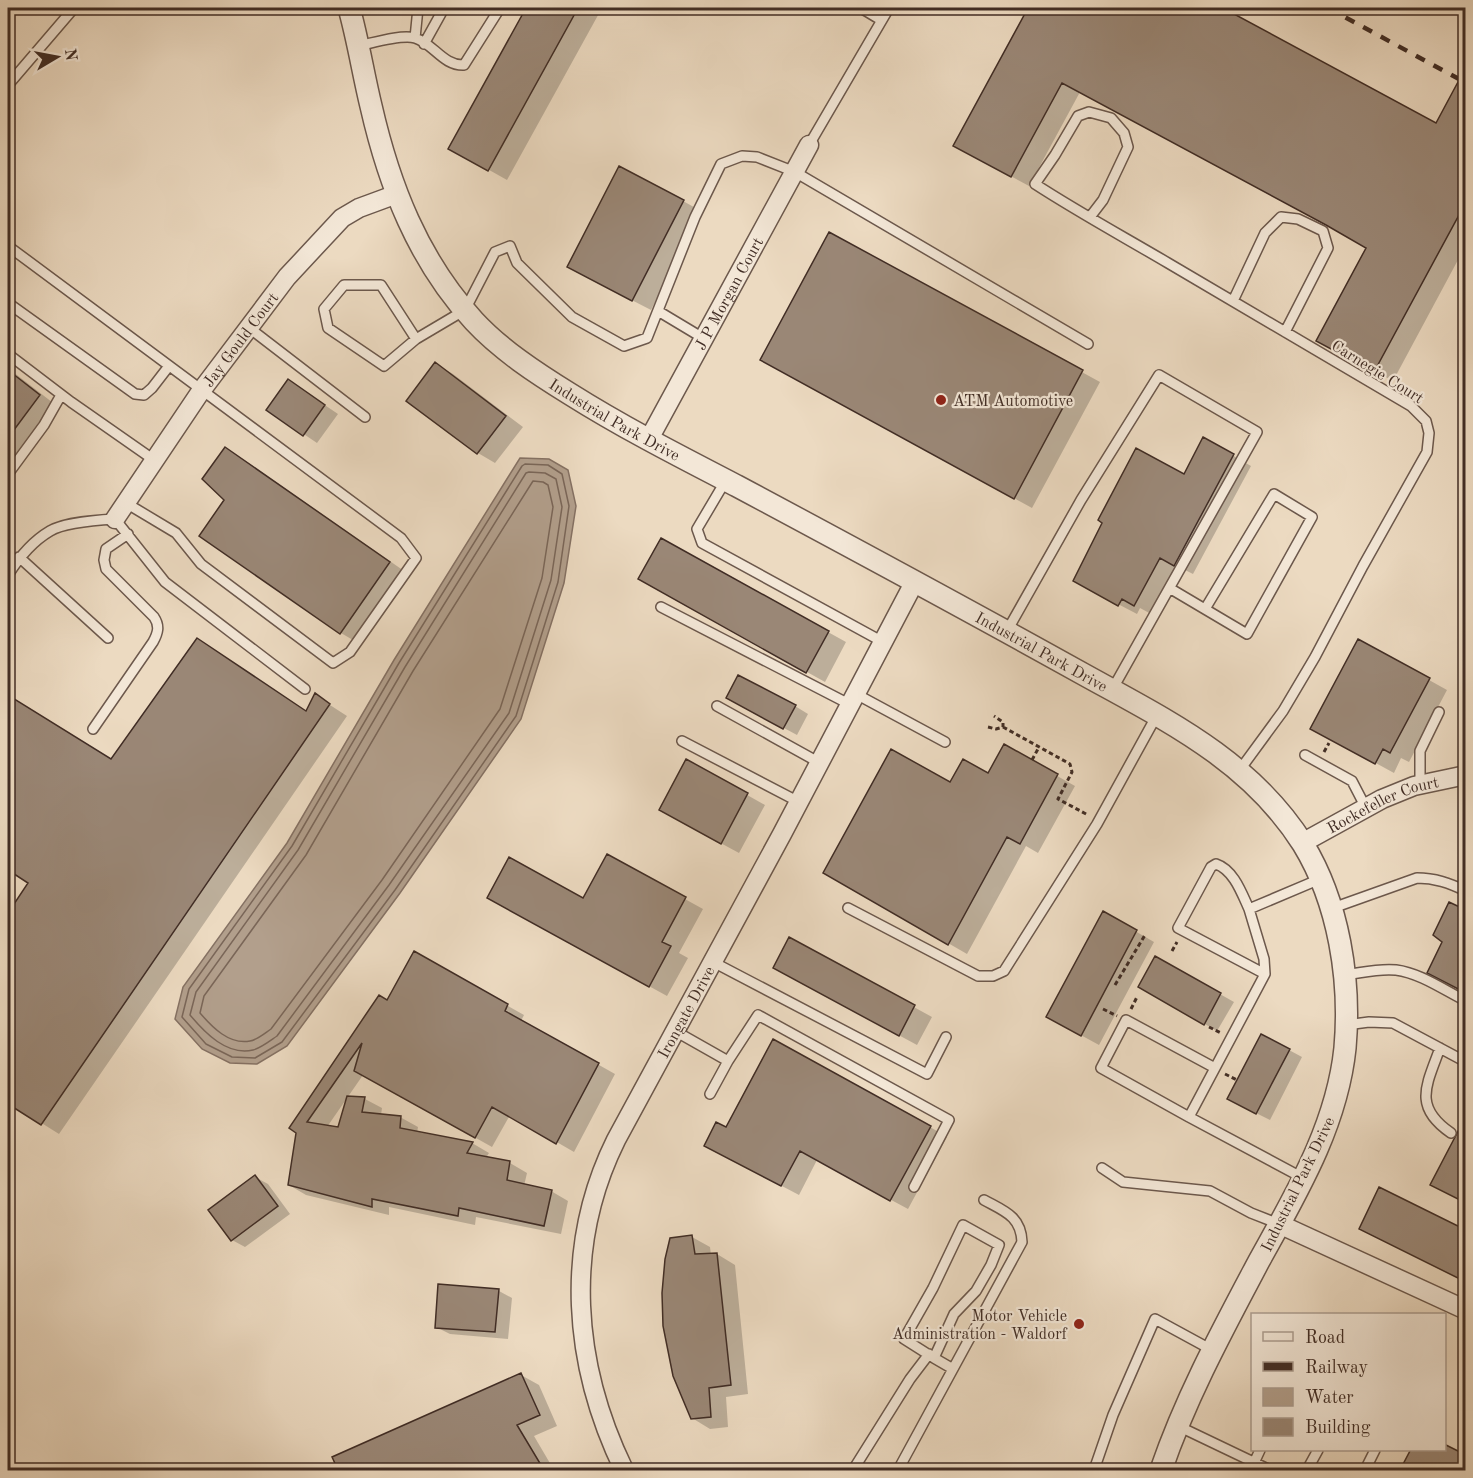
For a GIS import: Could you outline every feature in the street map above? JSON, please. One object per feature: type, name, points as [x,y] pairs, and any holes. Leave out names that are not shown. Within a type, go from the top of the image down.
[{"type":"street","name":"Industrial Park Drive","points":[[349,8],[382,152],[410,226],[425,254],[465,310],[503,347],[533,371],[600,413],[1007,631],[1210,747],[1239,771],[1267,800],[1302,843],[1320,879],[1330,909],[1344,975],[1346,1025],[1335,1104],[1324,1134],[1303,1178],[1212,1350],[1161,1470]]},
{"type":"street","name":"J P Morgan Court","points":[[649,439],[809,145]]},
{"type":"street","name":"Jay Gould Court","points":[[115,519],[201,391],[287,277],[332,226],[359,208],[397,194]]},
{"type":"street","name":"Irongate Drive","points":[[624,1470],[589,1376],[581,1306],[581,1269],[588,1219],[603,1166],[820,763],[915,581]]},
{"type":"street","name":"Rockefeller Court","points":[[1302,843],[1382,799],[1420,785],[1465,775]]},
{"type":"street","points":[[1279,1224],[1466,1310]]},
{"type":"lane","points":[[8,85],[75,8]]},
{"type":"lane","points":[[416,38],[418,8]]},
{"type":"lane","points":[[424,44],[444,8]]},
{"type":"lane","points":[[358,46],[416,38],[455,65],[464,65],[500,8]]},
{"type":"lane","points":[[861,8],[881,20]]},
{"type":"lane","points":[[809,145],[889,8]]},
{"type":"lane","name":"Carnegie Court","points":[[1090,217],[1103,200],[1128,147],[1124,133],[1111,118],[1089,112],[1078,116],[1035,184],[1090,217],[1411,406],[1426,421],[1429,433],[1427,452],[1315,657],[1283,711],[1239,771]]},
{"type":"lane","points":[[416,339],[381,285],[344,285],[324,309],[328,328],[384,366],[416,339],[465,310],[495,252],[510,246],[517,263],[572,316],[624,346],[647,338],[695,217],[721,164],[742,156],[757,157],[795,172],[1088,344]]},
{"type":"lane","points":[[1233,301],[1264,233],[1281,217],[1298,219],[1323,231],[1328,248],[1285,332]]},
{"type":"lane","points":[[8,246],[401,538],[416,558],[350,652],[333,663],[201,564],[176,533],[126,503]]},
{"type":"lane","points":[[8,303],[135,393],[144,395],[169,366]]},
{"type":"lane","points":[[658,311],[703,338]]},
{"type":"lane","points":[[248,327],[365,417]]},
{"type":"lane","points":[[8,354],[61,395],[154,460]]},
{"type":"lane","points":[[1007,631],[1082,500],[1159,375],[1257,432],[1113,690]]},
{"type":"lane","points":[[8,474],[44,425],[61,395]]},
{"type":"lane","points":[[726,480],[697,529],[702,543],[883,642]]},
{"type":"lane","points":[[1170,589],[1247,634],[1312,517],[1274,494],[1205,609]]},
{"type":"lane","points":[[8,575],[19,558],[50,530],[88,520],[115,519],[165,582],[305,689]]},
{"type":"lane","points":[[93,729],[157,634],[158,624],[154,617],[106,569],[104,560],[106,549],[128,534]]},
{"type":"lane","points":[[19,558],[108,638]]},
{"type":"lane","points":[[661,607],[945,742]]},
{"type":"lane","points":[[717,706],[820,763]]},
{"type":"lane","points":[[1420,785],[1420,751],[1439,712]]},
{"type":"lane","points":[[848,908],[978,976],[993,976],[1004,971],[1097,824],[1157,715]]},
{"type":"lane","points":[[682,741],[799,802]]},
{"type":"lane","points":[[1305,755],[1352,781],[1366,808]]},
{"type":"lane","points":[[1189,1117],[1265,974],[1264,959],[1249,909],[1234,881],[1222,866],[1216,864],[1211,867],[1178,928],[1265,974]]},
{"type":"lane","points":[[1330,909],[1417,878],[1449,882],[1466,891]]},
{"type":"lane","points":[[1249,909],[1320,879]]},
{"type":"lane","points":[[712,962],[927,1074],[946,1037]]},
{"type":"lane","points":[[1344,975],[1397,970],[1412,974],[1466,1001]]},
{"type":"lane","points":[[710,1094],[758,1015],[949,1120],[914,1187]]},
{"type":"lane","points":[[1215,1068],[1126,1020],[1101,1068],[1303,1178]]},
{"type":"lane","points":[[1346,1025],[1369,1022],[1393,1023],[1466,1062]]},
{"type":"lane","points":[[675,1031],[728,1061]]},
{"type":"lane","points":[[1440,1048],[1428,1085],[1426,1104],[1436,1123],[1451,1133]]},
{"type":"lane","points":[[1102,1168],[1123,1182],[1210,1191],[1251,1214],[1279,1224]]},
{"type":"lane","points":[[898,1470],[1022,1242],[1019,1224],[1010,1215],[984,1200]]},
{"type":"lane","points":[[853,1470],[910,1378],[932,1356],[954,1314],[976,1291],[991,1265],[999,1245],[963,1225],[933,1288],[904,1339],[932,1356],[953,1369]]},
{"type":"lane","points":[[1094,1470],[1113,1415],[1155,1319],[1212,1350]]},
{"type":"lane","points":[[1178,1426],[1270,1470]]},
{"type":"lane","points":[[1254,1462],[1259,1451]]},
{"type":"lane","points":[[1307,1470],[1317,1451]]},
{"type":"lane","points":[[1365,1470],[1374,1451]]},
{"type":"path","points":[[994,716],[1003,722],[1003,727]]},
{"type":"path","points":[[988,727],[996,729],[1003,727],[1070,764],[1072,772],[1058,799],[1088,815]]},
{"type":"path","points":[[1032,760],[1039,747]]},
{"type":"path","points":[[1115,986],[1145,935]]},
{"type":"path","points":[[1224,1073],[1237,1080]]},
{"type":"water","points":[[520,458],[549,459],[568,470],[576,506],[564,583],[521,719],[400,893],[287,1046],[257,1064],[230,1063],[202,1049],[175,1019],[183,987],[287,843],[394,660]]},
{"type":"building","points":[[526,8],[578,8],[488,171],[448,149]]},
{"type":"building","points":[[1028,8],[1223,8],[1436,123],[1466,67],[1466,202],[1374,372],[1316,341],[1366,248],[1062,83],[1011,177],[953,146]]},
{"type":"building","points":[[619,166],[684,200],[632,301],[567,267]]},
{"type":"building","points":[[829,232],[1083,370],[1014,499],[760,360]]},
{"type":"building","points":[[435,362],[506,416],[477,454],[406,401]]},
{"type":"building","points":[[8,370],[40,395],[8,438]]},
{"type":"building","points":[[288,379],[325,405],[303,436],[266,410]]},
{"type":"building","points":[[1203,437],[1234,454],[1174,566],[1160,558],[1134,606],[1122,599],[1118,606],[1073,581],[1102,523],[1098,520],[1136,448],[1184,474]]},
{"type":"building","points":[[225,447],[390,562],[340,634],[199,536],[224,500],[202,479]]},
{"type":"building","points":[[661,538],[829,631],[806,673],[638,579]]},
{"type":"building","points":[[197,638],[306,711],[315,693],[330,704],[41,1125],[8,1104],[8,913],[28,883],[8,870],[8,695],[111,759]]},
{"type":"building","points":[[1358,639],[1430,678],[1390,753],[1383,749],[1375,764],[1310,729]]},
{"type":"building","points":[[738,675],[796,705],[783,729],[726,698]]},
{"type":"building","points":[[1004,744],[1058,774],[1020,844],[1007,837],[948,945],[823,873],[891,749],[950,782],[963,759],[988,773]]},
{"type":"building","points":[[686,759],[748,793],[721,844],[659,810]]},
{"type":"building","points":[[607,854],[686,897],[662,942],[671,946],[649,987],[487,898],[509,857],[583,898]]},
{"type":"building","points":[[1449,902],[1466,910],[1466,993],[1427,973],[1442,942],[1433,935]]},
{"type":"building","points":[[1103,911],[1137,930],[1081,1036],[1046,1017]]},
{"type":"building","points":[[789,937],[915,1005],[899,1036],[773,968]]},
{"type":"building","points":[[414,951],[508,1004],[505,1011],[599,1063],[556,1144],[492,1107],[475,1138],[354,1071],[362,1043],[307,1122],[338,1127],[347,1096],[365,1097],[362,1112],[401,1116],[400,1128],[473,1142],[467,1153],[510,1161],[507,1180],[552,1190],[544,1226],[459,1208],[458,1216],[372,1199],[372,1207],[288,1185],[296,1133],[289,1128],[379,995],[387,1000]]},
{"type":"building","points":[[1155,956],[1221,993],[1204,1025],[1138,987]]},
{"type":"building","points":[[1261,1034],[1290,1049],[1256,1114],[1227,1099]]},
{"type":"building","points":[[773,1039],[931,1126],[890,1201],[800,1151],[781,1186],[704,1146],[716,1122],[726,1127]]},
{"type":"building","points":[[1466,1116],[1466,1203],[1430,1185]]},
{"type":"building","points":[[255,1175],[278,1206],[231,1241],[208,1210]]},
{"type":"building","points":[[1379,1187],[1466,1230],[1466,1282],[1359,1229]]},
{"type":"building","points":[[692,1235],[695,1254],[717,1253],[731,1385],[709,1388],[711,1417],[691,1419],[673,1376],[663,1326],[662,1293],[665,1259],[670,1238]]},
{"type":"building","points":[[438,1284],[499,1289],[495,1332],[435,1328]]},
{"type":"building","points":[[521,1373],[540,1415],[517,1425],[544,1470],[338,1470],[332,1457]]},
{"type":"building","points":[[1446,1445],[1466,1455],[1466,1470],[1400,1470],[1410,1451],[1446,1451]]},
{"type":"railway","points":[[1328,8],[1459,79]]},
{"type":"railway","points":[[1448,8],[1466,17]]},
{"type":"place","name":"ATM Automotive","points":[[941,400]]},
{"type":"place","name":"Motor Vehicle Administration - Waldorf","points":[[1079,1324]]}]
